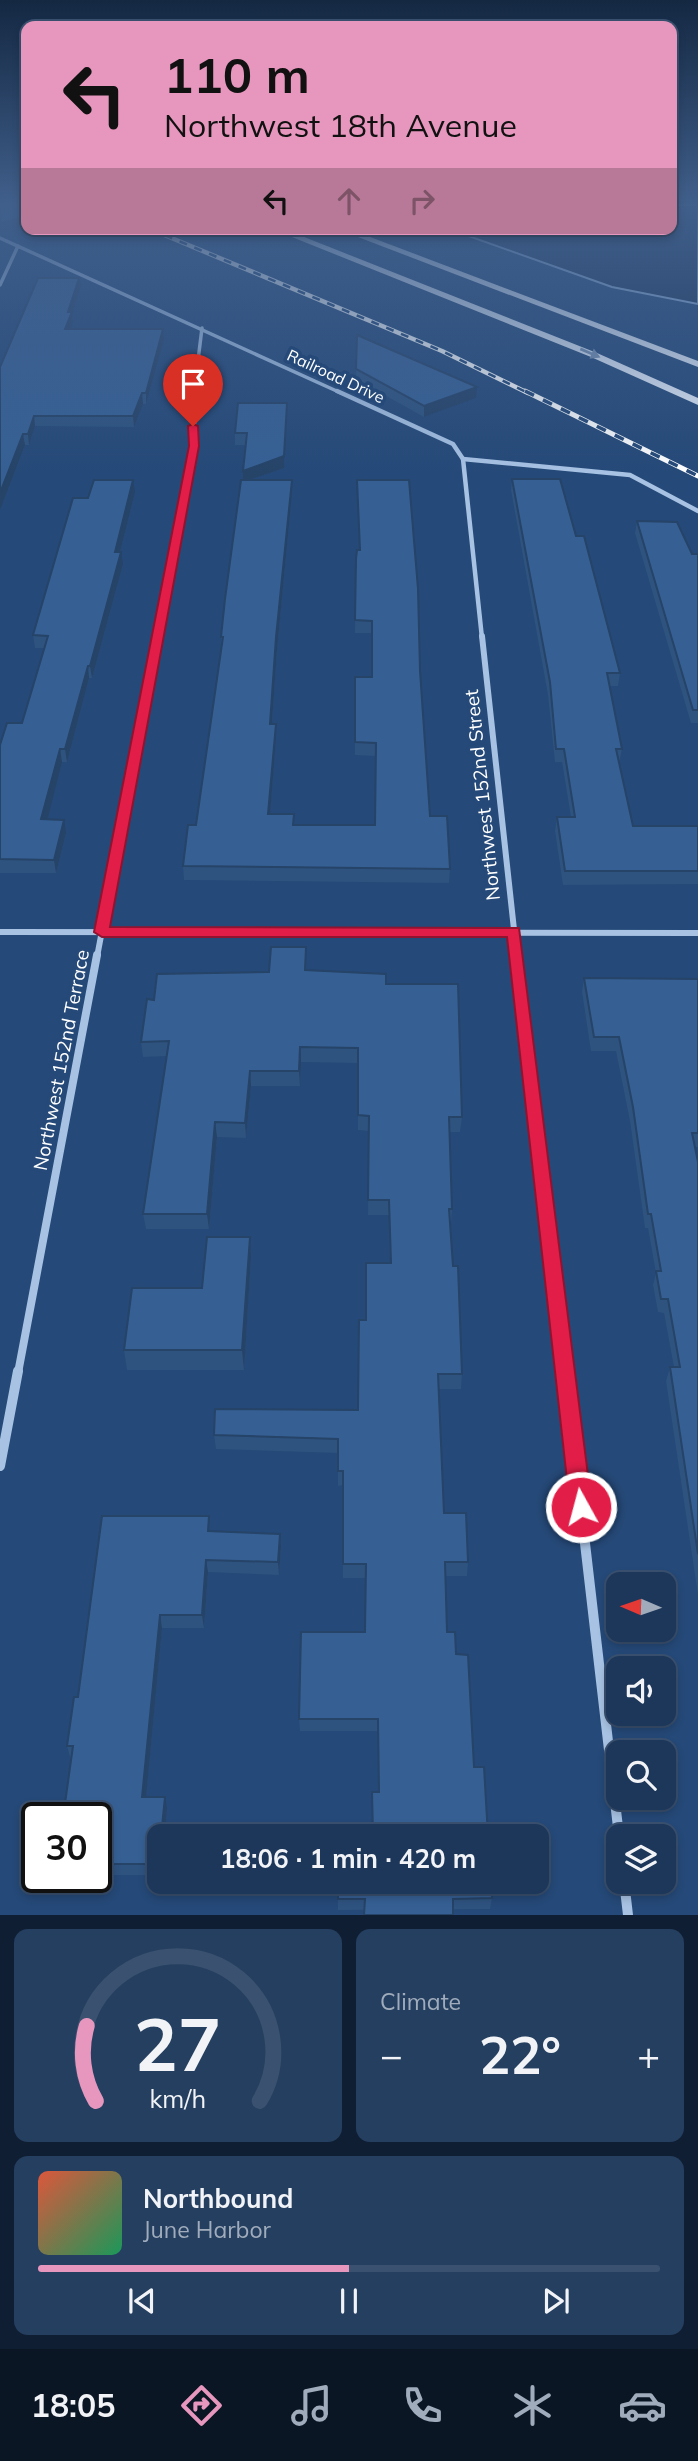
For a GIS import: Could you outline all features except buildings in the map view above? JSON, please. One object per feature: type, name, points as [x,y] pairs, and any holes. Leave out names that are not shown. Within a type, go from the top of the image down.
[{"type":"main road","points":[[441,294],[594,355],[698,402]]},
{"type":"main road","points":[[515,294],[698,363]]},
{"type":"street","name":"Railroad Drive","points":[[127,294],[453,444],[463,459]]},
{"type":"street","name":"Northwest 152nd Terrace","points":[[0,1466],[194,446],[191,407],[202,328]]},
{"type":"street","points":[[463,459],[630,475],[698,511]]},
{"type":"street","name":"Northwest 152nd Street","points":[[463,459],[514,932],[618,1824]]},
{"type":"street","points":[[0,932],[698,933]]},
{"type":"street","points":[[626,1894],[628,1915]]},
{"type":"water","points":[[649,294],[698,294],[698,304]]},
{"type":"railway","points":[[306,294],[442,351],[528,393]]},
{"type":"railway","points":[[525,391],[698,476]]},
{"type":"route","points":[[193,426],[194,446],[102,932],[514,932],[581,1507]]}]
